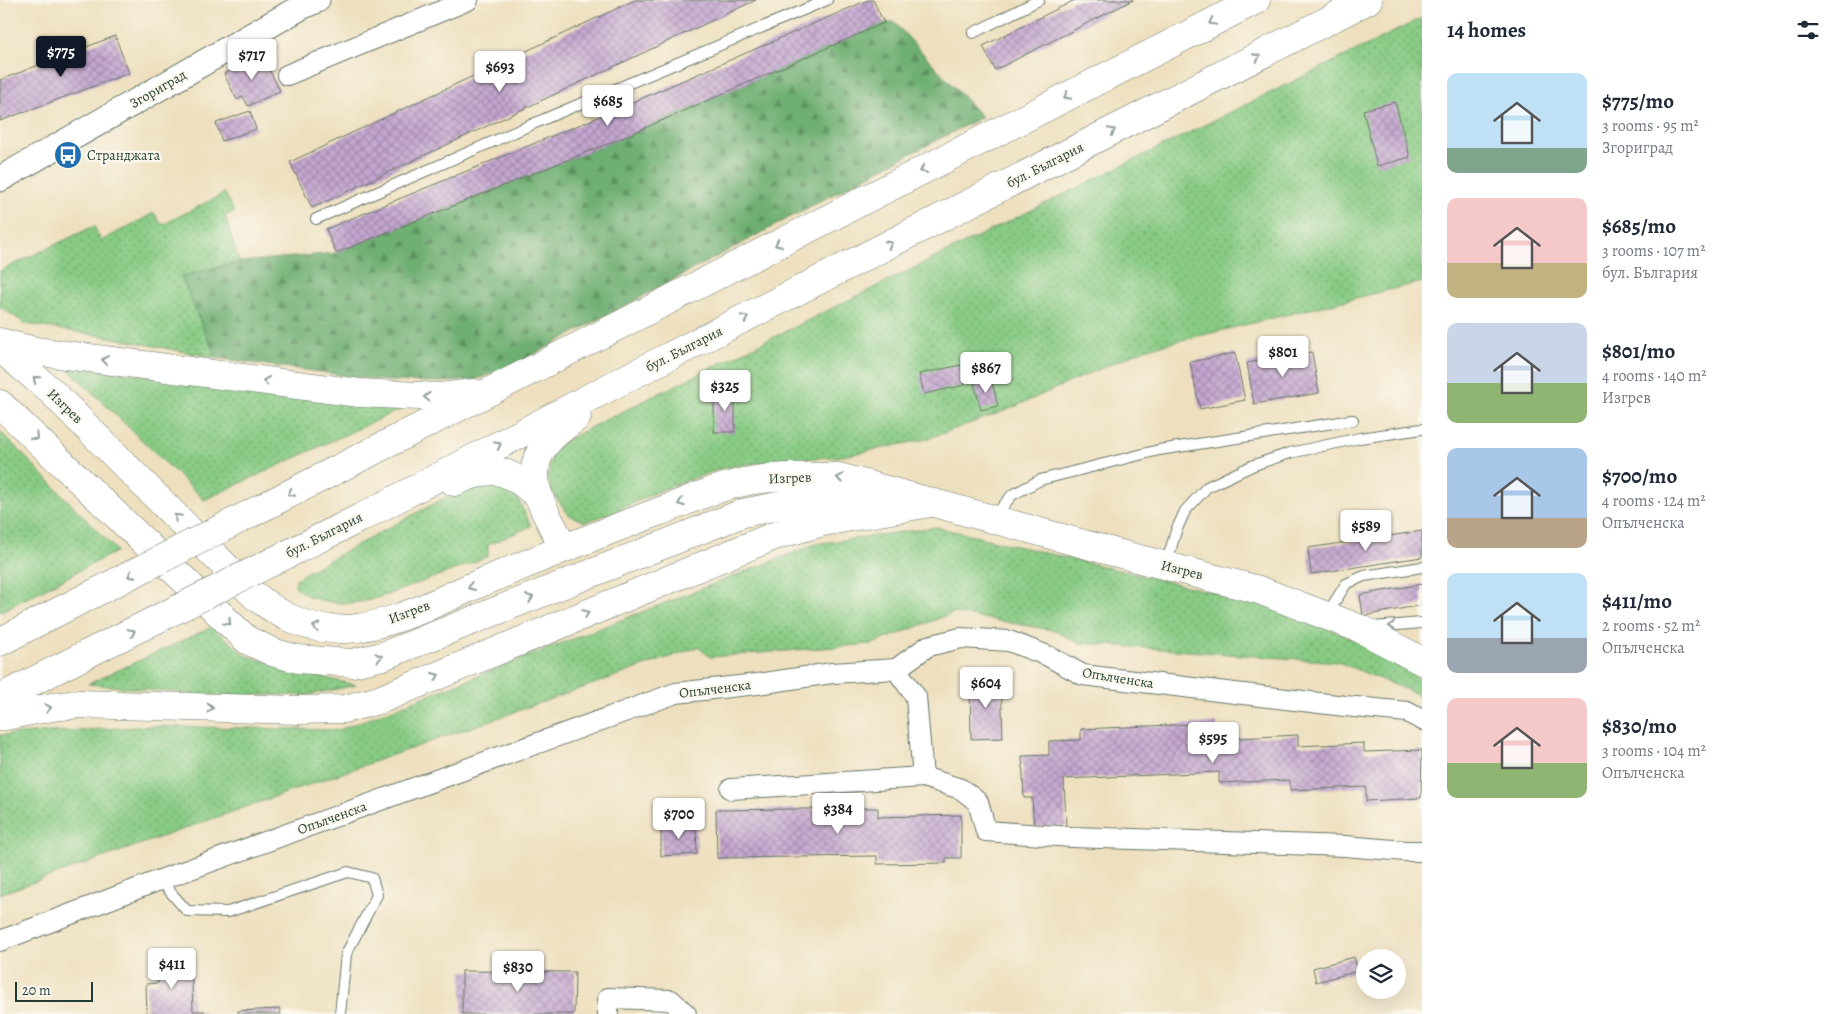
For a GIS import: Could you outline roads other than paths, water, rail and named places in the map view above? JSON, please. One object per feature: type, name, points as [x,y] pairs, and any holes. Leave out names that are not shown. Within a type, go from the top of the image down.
[{"type":"main road","points":[[0,642],[1256,0]]},
{"type":"main road","name":"бул. България","points":[[0,698],[362,517],[623,380],[1368,0]]},
{"type":"main road","points":[[0,342],[35,350],[359,393],[439,397],[493,390]]},
{"type":"main road","name":"Изгрев","points":[[0,348],[52,392],[254,594],[273,610],[300,624],[324,629],[370,626],[405,615],[564,548],[723,487],[755,480],[796,476],[839,477],[992,520],[1259,590],[1361,628],[1422,661]]},
{"type":"main road","points":[[537,495],[535,466],[540,452],[546,443],[623,380]]},
{"type":"main road","name":"Изгрев","points":[[0,404],[247,640],[275,654],[298,660],[352,662],[383,656],[743,513],[788,504],[904,495]]},
{"type":"main road","points":[[362,517],[477,472],[505,472],[518,478],[537,495],[564,548]]},
{"type":"main road","points":[[0,717],[79,704],[299,710],[344,709],[379,700],[774,536],[823,522],[930,503]]},
{"type":"street","points":[[287,75],[468,0]]},
{"type":"street","name":"Згориград","points":[[0,179],[307,2]]},
{"type":"street","name":"Опълченска","points":[[0,941],[160,880],[676,693],[832,673],[896,668],[928,646],[961,638],[1009,641],[1048,656],[1083,675],[1407,712],[1422,720]]},
{"type":"street","points":[[896,668],[916,697],[923,776]]},
{"type":"street","points":[[731,789],[923,776],[961,789],[978,802],[986,831],[1072,837],[1346,846],[1406,851],[1422,850]]},
{"type":"street","points":[[608,1014],[608,998],[671,1000],[686,1014]]},
{"type":"lane","points":[[316,219],[549,117],[826,0]]},
{"type":"lane","points":[[973,33],[1039,0]]},
{"type":"lane","points":[[992,520],[1012,495],[1040,480],[1159,450],[1353,420]]},
{"type":"lane","points":[[1166,566],[1176,531],[1185,511],[1208,486],[1254,465],[1290,453],[1360,438],[1422,429]]},
{"type":"lane","points":[[1327,614],[1346,584],[1364,576],[1422,567]]},
{"type":"lane","points":[[1361,628],[1422,623]]},
{"type":"lane","points":[[160,880],[187,911],[228,912],[348,872],[372,878],[377,895],[346,954],[340,1014]]},
{"type":"place","name":"Странджата","points":[[68,155]]}]
